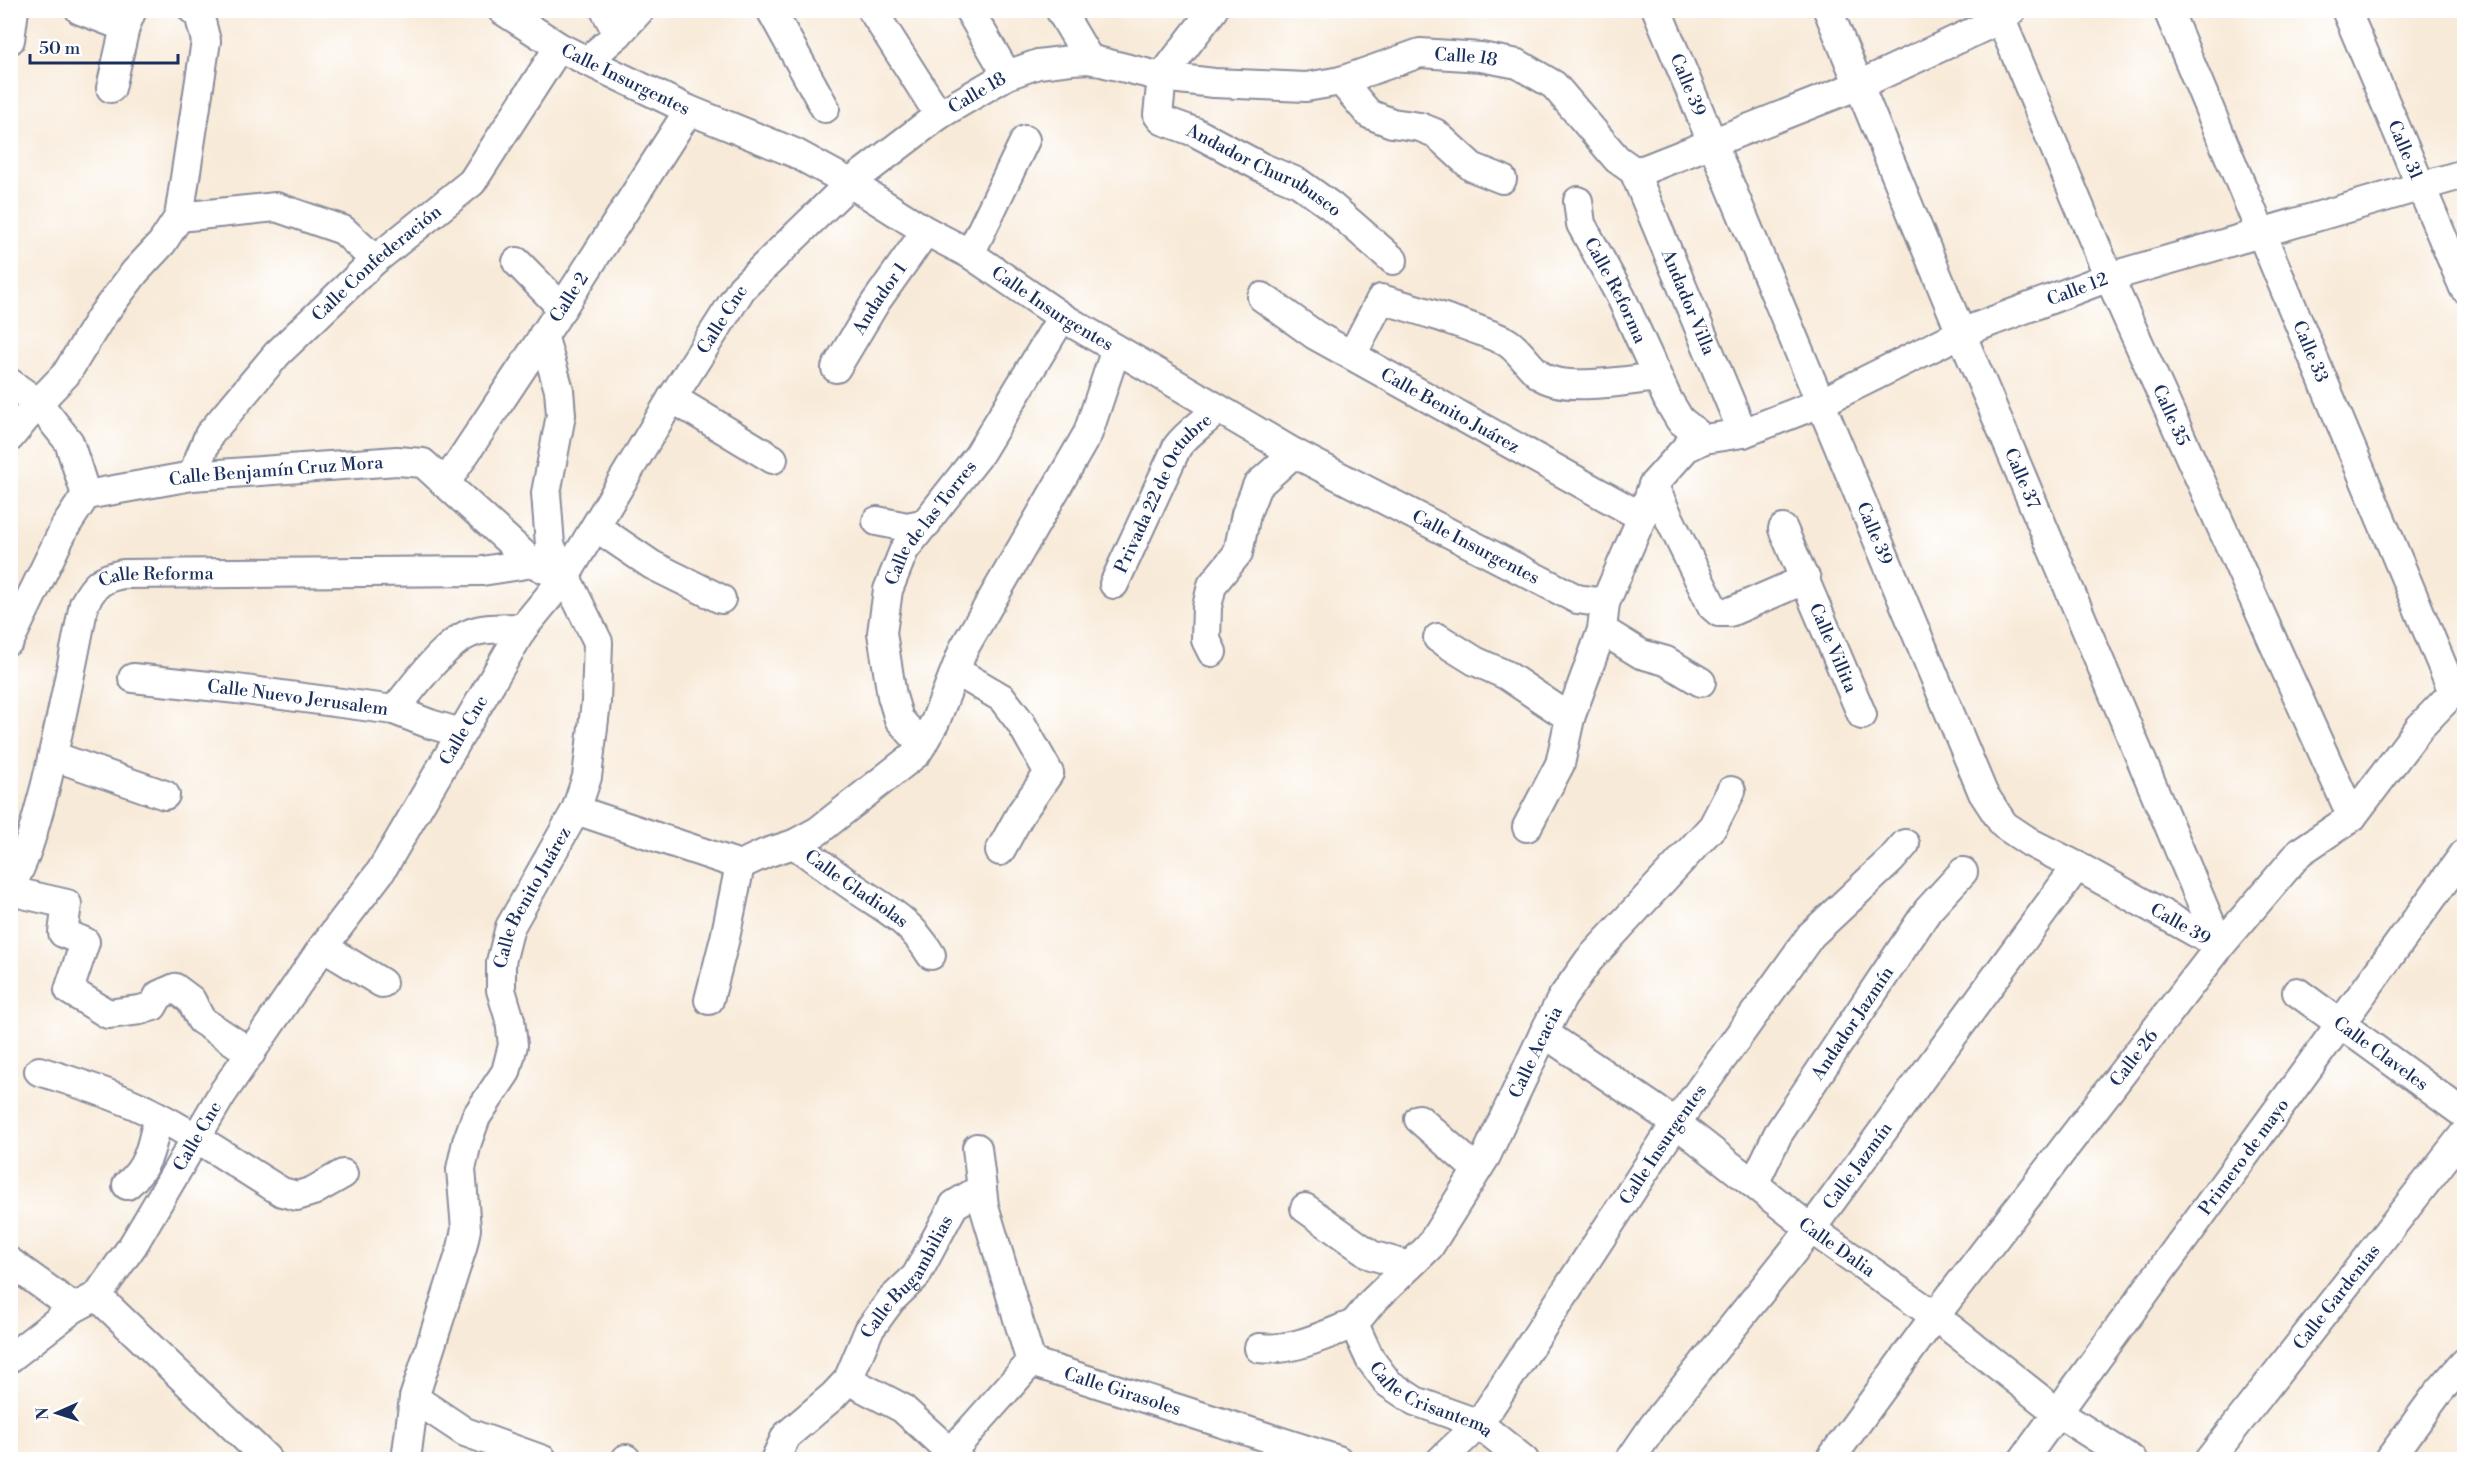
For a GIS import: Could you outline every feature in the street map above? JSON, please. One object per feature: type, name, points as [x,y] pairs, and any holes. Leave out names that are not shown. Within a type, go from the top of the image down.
[{"type":"street","points":[[10,40],[14,10]]},
{"type":"street","points":[[80,10],[129,19],[111,88]]},
{"type":"street","points":[[10,437],[66,374],[102,317],[135,272],[162,243],[179,217],[206,41],[198,14],[193,10]]},
{"type":"street","name":"Calle Insurgentes","points":[[502,10],[559,47],[587,61],[689,110],[795,153],[850,183],[926,231],[970,254],[1062,317],[1294,453],[1577,599],[1604,616],[1641,654],[1666,661],[1701,682]]},
{"type":"street","points":[[587,61],[612,22],[640,10]]},
{"type":"street","points":[[771,10],[825,108]]},
{"type":"street","points":[[872,10],[939,115]]},
{"type":"street","points":[[969,10],[1007,75]]},
{"type":"street","points":[[1060,10],[1089,59]]},
{"type":"street","points":[[1162,77],[1213,10]]},
{"type":"street","name":"Calle 39","points":[[1657,10],[1983,793],[2004,825],[2031,843],[2077,866],[2220,946]]},
{"type":"street","name":"Calle 37","points":[[1828,10],[1961,333],[2220,946]]},
{"type":"street","name":"Calle 33","points":[[2168,10],[2260,233],[2459,688]]},
{"type":"street","name":"Calle 31","points":[[2346,10],[2464,288]]},
{"type":"street","points":[[1634,171],[1646,169],[1859,85],[2003,13]]},
{"type":"street","name":"Calle 35","points":[[2003,13],[2109,277],[2352,817]]},
{"type":"street","name":"Calle Confederación","points":[[192,476],[209,435],[277,354],[375,260],[472,182],[559,47]]},
{"type":"street","name":"Calle 18","points":[[850,183],[939,115],[1007,75],[1038,64],[1089,59],[1162,77],[1214,83],[1306,87],[1341,81],[1420,53],[1481,57],[1518,64],[1554,85],[1617,159],[1634,171]]},
{"type":"street","name":"Andador Churubusco","points":[[1162,77],[1157,109],[1162,120],[1195,132],[1263,168],[1299,183],[1331,206],[1393,260]]},
{"type":"street","points":[[1341,81],[1369,114],[1392,123],[1420,127],[1435,133],[1472,167],[1502,179]]},
{"type":"street","name":"Calle 2","points":[[445,484],[562,308],[689,110]]},
{"type":"street","points":[[970,254],[1025,140]]},
{"type":"street","name":"Andador Villa","points":[[1634,171],[1743,433]]},
{"type":"street","name":"Calle 12","points":[[1704,439],[1743,433],[1820,403],[1961,333],[2109,277],[2464,174]]},
{"type":"street","name":"Calle Cnc","points":[[10,1358],[85,1302],[133,1245],[196,1139],[251,1053],[323,947],[381,871],[522,628],[566,577],[584,543],[596,527],[672,398],[742,288],[850,183]]},
{"type":"street","name":"Calle Reforma","points":[[1578,201],[1581,224],[1621,297],[1657,377],[1680,420],[1704,439]]},
{"type":"street","points":[[179,217],[276,207],[343,230],[375,260]]},
{"type":"street","name":"Andador 1","points":[[836,368],[875,303],[926,231]]},
{"type":"street","points":[[517,262],[562,308]]},
{"type":"street","name":"Calle Benito Juárez","points":[[1262,297],[1315,335],[1642,516]]},
{"type":"street","points":[[1352,355],[1382,298],[1453,321],[1507,342],[1541,377],[1566,383],[1596,385],[1657,377]]},
{"type":"street","name":"Calle de las Torres","points":[[922,745],[899,720],[892,696],[882,633],[888,590],[904,550],[978,456],[1062,317]]},
{"type":"street","name":"Calle Benito Juárez","points":[[406,1460],[414,1398],[466,1229],[461,1169],[467,1142],[476,1117],[506,1072],[513,1045],[510,1020],[501,990],[501,962],[510,927],[576,810],[587,777],[596,702],[598,642],[550,545],[546,493],[561,415],[559,390],[543,335]]},
{"type":"street","points":[[794,843],[818,831],[917,753],[935,722],[964,648],[1088,433],[1116,349]]},
{"type":"street","points":[[10,383],[38,403],[69,442],[86,495],[65,527],[10,640]]},
{"type":"street","points":[[672,398],[773,459]]},
{"type":"street","name":"Privada 22 de Octubre","points":[[1114,584],[1177,447],[1182,439],[1202,426],[1218,409]]},
{"type":"street","points":[[1527,827],[1560,764],[1570,718],[1604,616],[1653,485],[1686,448],[1704,439]]},
{"type":"street","points":[[1212,652],[1206,639],[1212,585],[1238,553],[1246,514],[1257,486],[1294,453]]},
{"type":"street","name":"Calle Benjamín Cruz Mora","points":[[86,495],[192,476],[397,461],[423,463],[533,563],[566,577]]},
{"type":"street","points":[[1653,485],[1712,606],[1719,612],[1730,612],[1806,579]]},
{"type":"street","points":[[878,521],[906,527],[927,523]]},
{"type":"street","points":[[596,527],[652,565],[721,599]]},
{"type":"street","name":"Calle Villita","points":[[1783,530],[1806,579],[1862,715]]},
{"type":"street","name":"Calle Reforma","points":[[10,889],[38,813],[84,604],[100,580],[123,574],[482,571],[533,563]]},
{"type":"street","points":[[394,710],[448,647],[463,636],[479,630],[522,628]]},
{"type":"street","points":[[1438,638],[1475,661],[1506,675],[1570,718]]},
{"type":"street","points":[[956,671],[1002,699],[1021,723],[1049,773],[1021,813],[1000,852]]},
{"type":"street","name":"Calle Nuevo Jerusalem","points":[[133,678],[394,710],[429,724],[461,733]]},
{"type":"street","name":"Calle 26","points":[[1830,1460],[1935,1316],[2220,946],[2300,852],[2352,817],[2420,727],[2459,688]]},
{"type":"street","points":[[52,756],[165,795]]},
{"type":"street","name":"Calle Acacia","points":[[1354,1324],[1371,1303],[1429,1247],[1486,1156],[1562,998],[1589,960],[1713,826],[1731,791]]},
{"type":"street","points":[[576,810],[740,866],[709,1000]]},
{"type":"street","name":"Calle Gladiolas","points":[[740,866],[794,843],[855,889],[891,910],[920,937],[931,955]]},
{"type":"street","name":"Calle Insurgentes","points":[[1441,1460],[1479,1424],[1676,1123],[1811,935],[1905,844]]},
{"type":"street","name":"Primero de mayo","points":[[2023,1460],[2464,855]]},
{"type":"street","name":"Calle Jazmín","points":[[1630,1460],[1654,1425],[1810,1228],[2077,866]]},
{"type":"street","name":"Andador Jazmín","points":[[1754,1184],[1778,1134],[1928,910],[1964,872]]},
{"type":"street","points":[[10,889],[66,904],[63,933],[85,942],[69,990],[108,1014],[132,1012],[153,1006],[159,995],[175,988],[191,1000],[201,1020],[251,1053]]},
{"type":"street","points":[[323,947],[382,983]]},
{"type":"street","name":"Calle Claveles","points":[[2297,992],[2464,1114]]},
{"type":"street","name":"Calle Dalia","points":[[1544,1033],[1676,1123],[1810,1228],[1935,1316],[2058,1413],[2132,1460]]},
{"type":"street","points":[[39,1071],[82,1084],[136,1106],[196,1139],[282,1192],[297,1196],[313,1191],[343,1174]]},
{"type":"street","points":[[128,1185],[137,1177],[149,1158],[158,1118]]},
{"type":"street","points":[[1419,1119],[1477,1170]]},
{"type":"street","name":"Calle Gardenias","points":[[2209,1460],[2464,1134]]},
{"type":"street","points":[[775,1460],[786,1436],[833,1396],[848,1380],[902,1408],[951,1457],[1031,1362],[984,1206],[977,1148]]},
{"type":"street","name":"Calle Bugambilias","points":[[848,1380],[869,1330],[891,1300],[916,1276],[954,1205],[982,1188]]},
{"type":"street","points":[[1305,1208],[1371,1255],[1409,1266]]},
{"type":"street","points":[[10,1263],[85,1302],[266,1458]]},
{"type":"street","points":[[1258,1348],[1275,1350],[1292,1346],[1354,1324]]},
{"type":"street","name":"Calle Crisantema","points":[[1354,1324],[1370,1359],[1388,1383],[1415,1401],[1479,1424],[1524,1460]]},
{"type":"street","name":"Calle Girasoles","points":[[1031,1362],[1338,1460]]},
{"type":"street","points":[[2389,1460],[2437,1394],[2464,1362]]},
{"type":"street","points":[[414,1398],[465,1432],[543,1460]]}]
